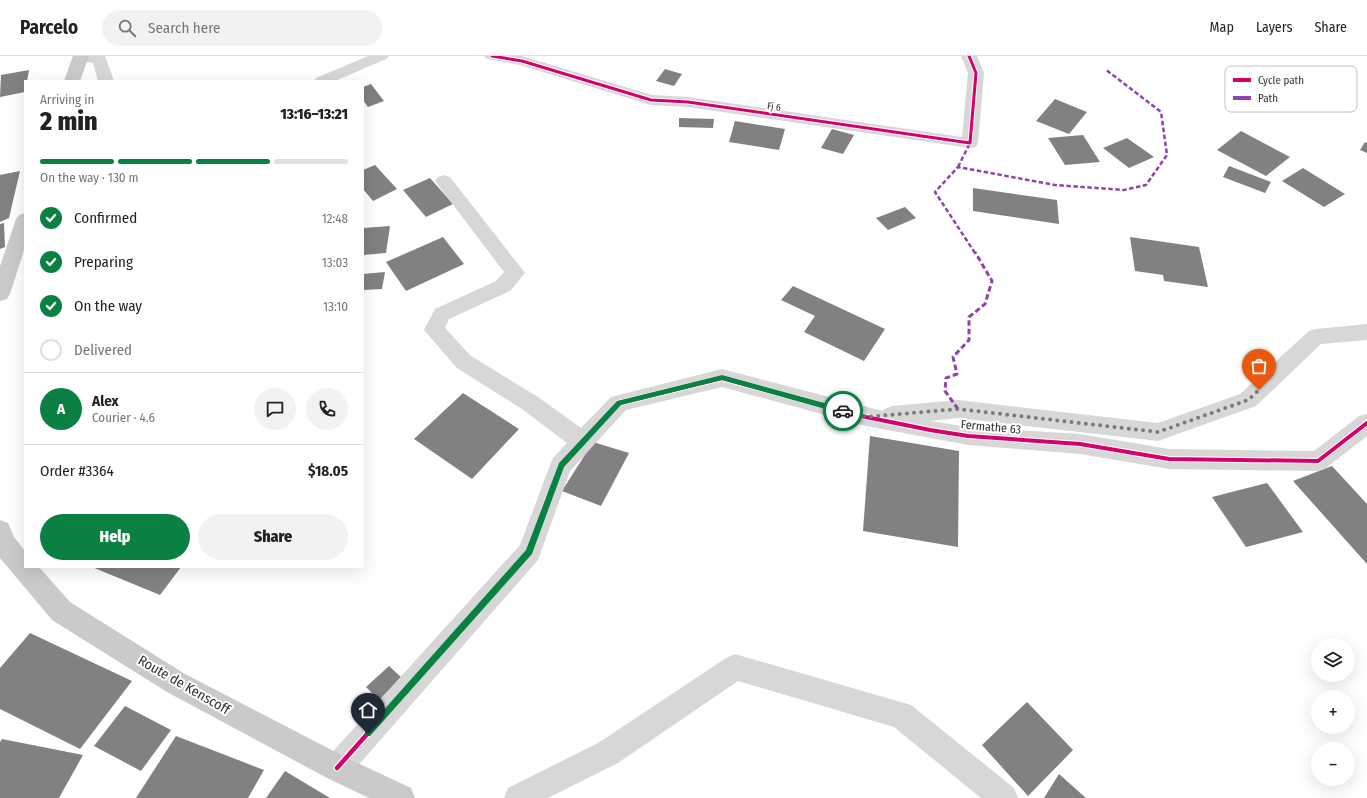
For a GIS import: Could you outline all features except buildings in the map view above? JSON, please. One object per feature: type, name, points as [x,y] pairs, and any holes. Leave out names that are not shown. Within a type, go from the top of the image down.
[{"type":"main road","points":[[72,80],[81,57]]},
{"type":"main road","points":[[0,294],[24,222]]},
{"type":"main road","name":"Route de Kenscoff","points":[[0,531],[3,543],[24,568]]},
{"type":"main road","name":"Route de Kenscoff","points":[[24,568],[61,611],[176,683],[337,768],[401,798]]},
{"type":"street","points":[[324,80],[381,56]]},
{"type":"street","name":"Fj 6","points":[[492,56],[522,61],[651,100],[688,102],[970,143],[976,73],[969,56]]},
{"type":"street","points":[[81,57],[98,59],[106,80]]},
{"type":"street","points":[[444,180],[515,273],[503,286],[442,314],[434,330],[464,362],[530,403],[583,442]]},
{"type":"street","points":[[866,417],[958,409],[1158,432],[1248,400],[1316,337],[1367,332]]},
{"type":"street","name":"Fermathe 63","points":[[337,768],[529,552],[561,465],[619,403],[722,378],[866,417],[968,436],[1080,444],[1169,459],[1318,461],[1367,423]]},
{"type":"street","points":[[518,798],[608,753],[735,667],[900,715],[1004,798]]},
{"type":"marked path","points":[[958,409],[945,391],[946,378],[957,374],[953,357],[969,340],[969,317],[985,304],[992,281],[977,255],[935,192],[958,167],[1055,185],[1124,190],[1146,185],[1167,155],[1161,112],[1105,69]]},
{"type":"marked path","points":[[958,167],[970,143]]},
{"type":"cycle path","points":[[492,56],[522,61],[651,100],[688,102],[970,143],[976,73],[969,56]]},
{"type":"cycle path","points":[[337,768],[529,552],[561,465],[619,403],[722,378],[866,417],[930,430],[968,436],[1080,444],[1169,459],[1318,461],[1367,423]]},
{"type":"way so far","points":[[843,411],[866,417],[958,409],[1158,432],[1248,400],[1259,390]]},
{"type":"route","points":[[368,734],[529,552],[561,465],[619,403],[722,378],[843,411]]}]
